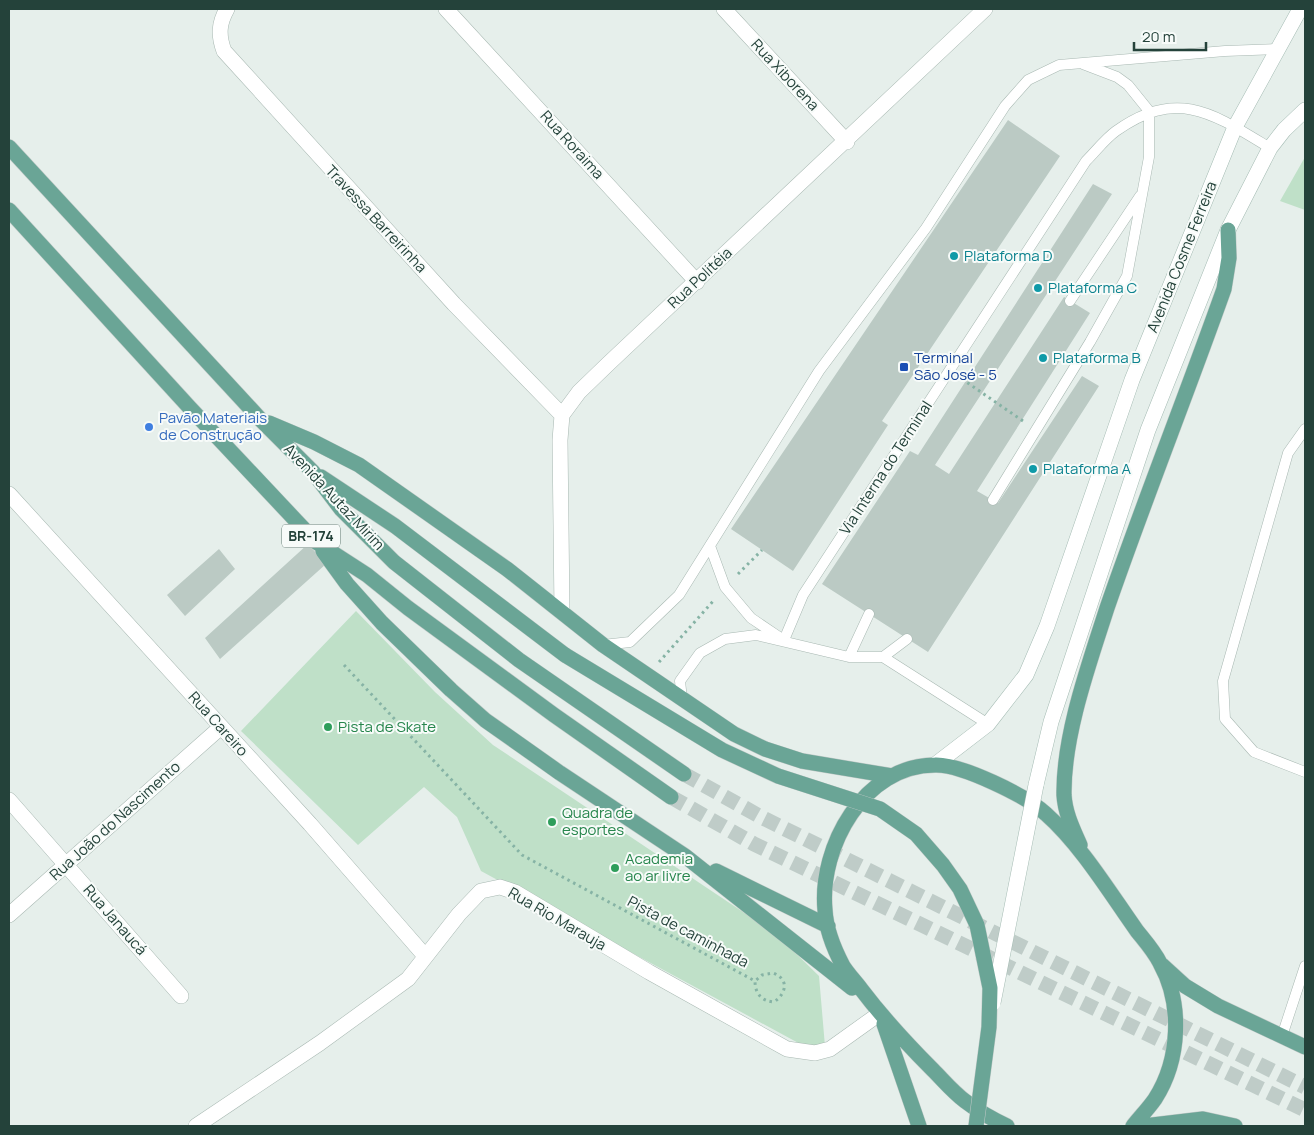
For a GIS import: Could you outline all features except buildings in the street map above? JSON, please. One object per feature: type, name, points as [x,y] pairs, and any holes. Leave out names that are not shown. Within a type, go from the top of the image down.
[{"type":"main road","name":"Avenida Autaz Mirim","points":[[9,146],[261,420],[313,472],[341,509],[394,562],[519,660],[684,774]]},
{"type":"main road","name":"Avenida Autaz Mirim","points":[[9,210],[196,415],[316,542],[367,575],[408,608],[546,709],[671,796]]},
{"type":"main road","points":[[1087,860],[1068,817],[1064,797],[1065,768],[1075,722],[1088,666],[1126,552],[1224,289],[1229,258],[1228,230]]},
{"type":"main road","points":[[261,420],[314,442],[359,465],[455,531],[603,645],[734,734],[765,749],[802,761],[892,776]]},
{"type":"main road","points":[[313,472],[395,526],[565,655],[722,750],[778,776],[880,809],[916,834],[943,865],[960,890],[978,925],[990,988],[989,1027],[976,1126]]},
{"type":"main road","points":[[316,542],[348,584],[382,622],[451,690],[485,720],[560,773],[685,856],[784,933],[879,1014],[962,1099],[982,1113],[1007,1126]]},
{"type":"main road","points":[[916,1126],[879,1014],[844,968],[828,926],[825,909],[825,878],[832,848],[846,820],[866,796],[892,776],[936,764],[981,775],[1046,813],[1087,860],[1161,963],[1184,986],[1218,1006],[1305,1047]]},
{"type":"main road","points":[[685,856],[828,926]]},
{"type":"main road","points":[[1133,1126],[1155,1098],[1168,1071],[1175,1043],[1176,1018],[1161,963]]},
{"type":"main road","points":[[1144,1126],[1204,1120],[1235,1126]]},
{"type":"street","name":"Travessa Barreirinha","points":[[226,9],[219,28],[220,40],[224,50],[448,297],[562,415]]},
{"type":"street","name":"Rua Roraima","points":[[446,9],[696,282]]},
{"type":"street","name":"Rua Xiborena","points":[[724,9],[847,142]]},
{"type":"street","name":"Rua Politéia","points":[[562,415],[579,392],[847,142],[985,9]]},
{"type":"street","name":"Avenida Cosme Ferreira","points":[[936,764],[988,724],[1026,675],[1043,634],[1132,380],[1235,127],[1300,9]]},
{"type":"street","points":[[989,1027],[1036,785],[1052,722],[1148,430],[1228,230],[1270,148],[1284,130],[1305,110]]},
{"type":"street","points":[[562,415],[560,440],[562,612]]},
{"type":"street","name":"Rua Careiro","points":[[9,494],[221,727],[425,956]]},
{"type":"street","name":"Rua João do Nascimento","points":[[9,915],[221,727]]},
{"type":"street","name":"Rua Janaucá","points":[[9,800],[181,996]]},
{"type":"street","name":"Rua Rio Marauja","points":[[196,1126],[320,1043],[408,978],[459,914],[481,891],[500,888],[515,892],[649,972],[787,1049],[815,1052],[830,1049],[879,1014]]},
{"type":"lane","points":[[603,645],[630,642],[680,595],[819,371],[926,228],[1005,106],[1028,80],[1060,65],[1224,51],[1276,50]]},
{"type":"lane","points":[[993,500],[1090,342],[1127,276],[1144,192],[1149,158],[1149,111],[1128,85],[1117,78],[1081,63]]},
{"type":"lane","points":[[1149,111],[1188,107],[1206,113],[1235,127],[1270,148]]},
{"type":"lane","name":"Via Interna do Terminal","points":[[784,640],[803,595],[1086,161],[1115,131],[1149,111]]},
{"type":"lane","points":[[1070,301],[1144,192]]},
{"type":"lane","points":[[1305,429],[1288,453],[1223,681],[1225,720],[1254,752],[1305,772]]},
{"type":"lane","points":[[710,546],[725,587],[751,618],[784,640]]},
{"type":"lane","points":[[850,657],[869,614]]},
{"type":"lane","points":[[682,699],[680,681],[700,653],[725,639],[756,635],[784,640],[850,657],[883,657],[988,724]]},
{"type":"lane","points":[[883,657],[907,639]]},
{"type":"lane","points":[[1282,1036],[1305,966]]},
{"type":"path","points":[[926,356],[1036,431]]},
{"type":"path","points":[[648,676],[725,587],[762,550]]},
{"type":"path","name":"Pista de caminhada","points":[[344,665],[522,855],[755,981]]},
{"type":"path","name":"Pista de caminhada","points":[[774,973],[784,980],[786,985],[784,992],[774,1002],[759,995],[755,989],[755,981],[762,975],[774,973]]},
{"type":"green space","points":[[1305,157],[1305,210],[1280,201]]},
{"type":"green space","points":[[356,611],[435,692],[493,745],[776,934],[819,976],[826,1058],[481,871],[457,817],[424,787],[358,845],[241,731]]},
{"type":"tunnel","points":[[684,774],[761,817],[1305,1087]]},
{"type":"tunnel","points":[[671,797],[754,844],[1305,1110]]},
{"type":"place","name":"Plataforma D","points":[[954,256]]},
{"type":"place","name":"Plataforma C","points":[[1038,288]]},
{"type":"place","name":"Plataforma B","points":[[1043,358]]},
{"type":"place","name":"Terminal São José - 5","points":[[904,367]]},
{"type":"place","name":"Pavão Materiais de Construção","points":[[149,427]]},
{"type":"place","name":"Plataforma A","points":[[1033,469]]},
{"type":"place","name":"Pista de Skate","points":[[328,727]]},
{"type":"place","name":"Quadra de esportes","points":[[552,822]]},
{"type":"place","name":"Academia ao ar livre","points":[[615,868]]}]
